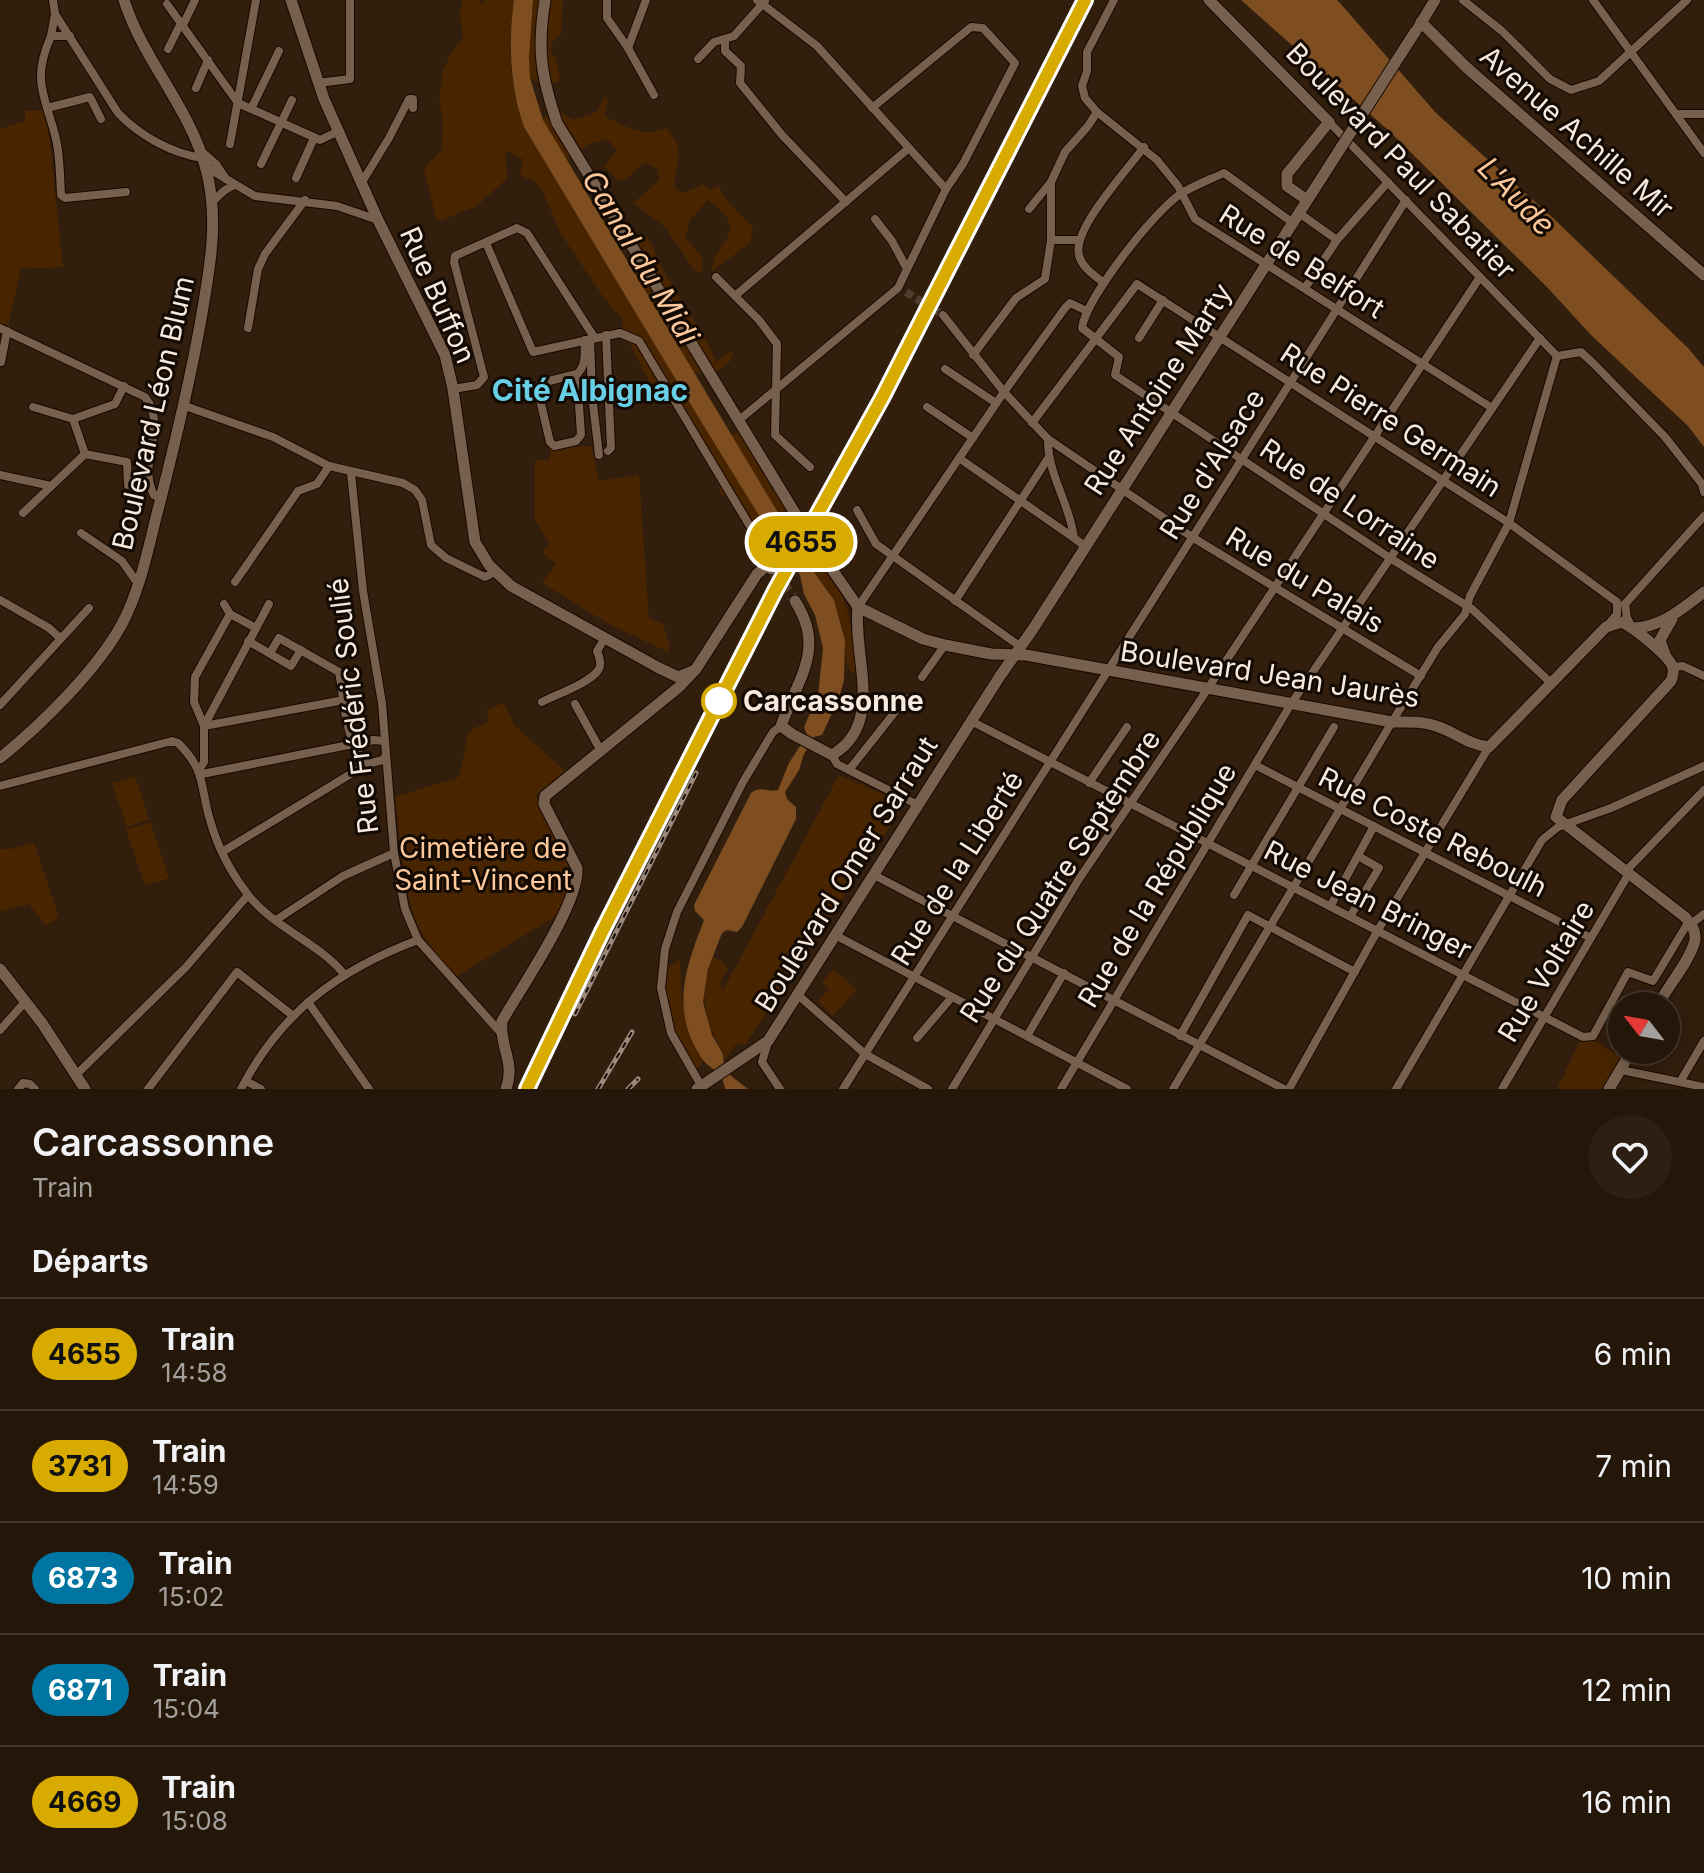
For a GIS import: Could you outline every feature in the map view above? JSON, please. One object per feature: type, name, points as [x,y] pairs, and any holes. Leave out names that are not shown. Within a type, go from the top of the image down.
[{"type":"street","points":[[53,0],[55,14],[51,36],[41,59],[39,77],[57,142],[61,195],[65,198],[126,192]]},
{"type":"street","name":"Boulevard Léon Blum","points":[[0,758],[30,732],[100,656],[122,623],[138,584],[185,406],[211,259],[213,201],[202,158],[135,32],[124,0]]},
{"type":"street","points":[[168,49],[195,0]]},
{"type":"street","points":[[230,144],[256,0]]},
{"type":"street","name":"Rue Buffon","points":[[291,0],[318,83],[378,220],[445,355],[453,389],[475,542],[495,572],[511,586],[678,677],[695,670]]},
{"type":"street","points":[[318,83],[350,79],[350,0]]},
{"type":"street","points":[[545,0],[539,34],[543,83],[557,123],[798,518]]},
{"type":"street","points":[[607,0],[607,18],[654,95]]},
{"type":"street","points":[[628,48],[646,0]]},
{"type":"street","points":[[1029,209],[1051,182],[1065,152],[1097,112],[1085,98],[1082,86],[1087,71],[1087,52],[1114,0]]},
{"type":"street","name":"Boulevard Paul Sabatier","points":[[1209,0],[1557,356]]},
{"type":"street","name":"Rue Antoine Marty","points":[[1017,651],[1435,0]]},
{"type":"street","points":[[1463,0],[1502,31],[1550,79],[1571,90],[1599,81],[1687,0]]},
{"type":"street","points":[[1593,0],[1704,153]]},
{"type":"street","points":[[698,59],[714,42],[734,36],[762,1],[817,46],[946,189]]},
{"type":"street","points":[[167,4],[238,103],[320,140],[339,131]]},
{"type":"street","points":[[55,14],[118,113],[128,123],[180,153],[202,158],[221,169],[230,182]]},
{"type":"street","points":[[738,421],[902,290],[906,267],[1015,63],[983,28],[971,27],[872,108]]},
{"type":"street","name":"Avenue Achille Mir","points":[[1418,27],[1704,275]]},
{"type":"street","points":[[51,36],[70,36]]},
{"type":"street","points":[[725,41],[725,51],[741,66],[740,83],[781,133],[846,202]]},
{"type":"street","points":[[251,109],[279,51]]},
{"type":"street","points":[[196,88],[208,60]]},
{"type":"street","points":[[47,108],[90,97],[101,119]]},
{"type":"street","points":[[362,182],[409,99],[413,99],[413,108]]},
{"type":"street","points":[[261,164],[292,100]]},
{"type":"street","name":"Rue de Belfort","points":[[1097,112],[1157,160],[1195,219],[1492,408]]},
{"type":"street","points":[[1676,114],[1704,114]]},
{"type":"street","points":[[1307,200],[1287,186],[1287,174],[1329,122]]},
{"type":"street","points":[[296,178],[314,138]]},
{"type":"street","points":[[1104,283],[1085,268],[1079,255],[1079,240],[1092,216],[1144,147]]},
{"type":"street","points":[[736,295],[909,148]]},
{"type":"street","points":[[202,158],[230,182],[255,196],[337,206],[378,220]]},
{"type":"street","points":[[1032,423],[1095,338],[1082,328],[1087,311],[1104,283],[1149,224],[1181,193],[1224,173],[1337,240]]},
{"type":"street","points":[[213,201],[230,182]]},
{"type":"street","points":[[973,355],[1016,298],[1045,279],[1051,240],[1051,182]]},
{"type":"street","points":[[1305,288],[1337,240],[1388,182]]},
{"type":"street","points":[[248,328],[262,262],[305,200]]},
{"type":"street","name":"Rue d'Alsace","points":[[1107,671],[1406,200]]},
{"type":"street","points":[[875,219],[906,267]]},
{"type":"street","points":[[453,389],[477,385],[484,377],[455,256],[517,228],[523,228],[562,284],[590,339],[592,395],[604,453],[611,448],[606,335]]},
{"type":"street","points":[[1051,240],[1079,240]]},
{"type":"street","points":[[486,243],[533,352],[620,333],[639,341],[766,553],[769,568],[757,574],[695,670],[679,687],[544,800],[577,868],[578,879],[566,909],[502,1021],[500,1032]]},
{"type":"street","points":[[716,277],[736,295],[777,344],[775,435],[810,467]]},
{"type":"street","name":"Rue du Quatre Septembre","points":[[952,1089],[1031,956],[1129,804],[1480,277]]},
{"type":"street","name":"Rue Pierre Germain","points":[[1095,338],[1137,284],[1444,480],[1621,603]]},
{"type":"street","points":[[1139,338],[1163,300]]},
{"type":"street","points":[[826,752],[842,749],[850,738],[863,701],[863,674],[856,623],[858,607],[996,403],[1070,303],[1087,311]]},
{"type":"street","name":"Rue du Palais","points":[[943,315],[1004,392],[1048,439],[1192,537],[1421,676]]},
{"type":"street","points":[[1,362],[3,330],[145,397],[153,409],[155,422],[147,477],[154,495],[161,498]]},
{"type":"street","name":"Rue de Lorraine","points":[[1095,338],[1119,357],[1115,375],[1467,607],[1551,683]]},
{"type":"street","name":"Rue de la République","points":[[1061,1089],[1291,704],[1540,338]]},
{"type":"street","points":[[577,374],[541,383],[537,387],[550,442],[554,446],[576,441],[581,435],[577,374],[584,363],[590,339]]},
{"type":"street","points":[[1173,1089],[1392,722],[1467,607],[1509,523],[1557,356],[1581,352],[1593,363],[1676,449],[1702,484],[1704,492]]},
{"type":"street","points":[[945,369],[996,403]]},
{"type":"street","points":[[33,407],[73,419],[115,404],[124,386]]},
{"type":"street","points":[[185,406],[273,437],[329,466],[389,479],[415,490],[422,500],[431,545],[446,558],[480,575],[485,577],[495,572]]},
{"type":"street","points":[[927,407],[973,438]]},
{"type":"street","points":[[73,419],[85,454]]},
{"type":"street","points":[[1048,439],[1049,457],[1072,523],[1074,538]]},
{"type":"street","points":[[85,454],[127,462],[128,485]]},
{"type":"street","points":[[23,513],[85,454]]},
{"type":"street","points":[[955,601],[1049,457]]},
{"type":"street","points":[[959,458],[1086,547]]},
{"type":"street","points":[[235,582],[298,491],[317,484],[329,466]]},
{"type":"street","name":"Rue Frédéric Soulié","points":[[351,473],[363,591],[382,703],[394,853],[405,909],[418,940],[500,1032],[511,1065],[506,1089]]},
{"type":"street","points":[[0,475],[51,486]]},
{"type":"street","points":[[857,510],[876,544],[1017,651]]},
{"type":"street","points":[[874,875],[1287,1089],[1424,852],[1489,747],[1606,627],[1617,614],[1621,603],[1704,516]]},
{"type":"street","points":[[81,533],[122,561],[138,584]]},
{"type":"street","points":[[816,546],[858,607]]},
{"type":"street","points":[[1633,628],[1651,626],[1675,615],[1704,592]]},
{"type":"street","points":[[0,600],[49,628],[60,638]]},
{"type":"street","points":[[702,1087],[671,1033],[661,988],[665,949],[677,912],[743,782],[773,732],[781,726],[803,673],[810,645],[808,626],[795,601]]},
{"type":"street","points":[[1621,603],[1633,628]]},
{"type":"street","points":[[224,604],[230,614],[256,628]]},
{"type":"street","points":[[204,726],[269,604]]},
{"type":"street","name":"Boulevard Jean Jaurès","points":[[858,607],[923,639],[945,645],[991,654],[1017,651],[1107,671],[1392,722],[1418,722],[1438,726],[1475,745],[1489,747]]},
{"type":"street","points":[[0,705],[89,608]]},
{"type":"street","points":[[200,772],[204,762],[204,726],[194,702],[195,677],[230,614]]},
{"type":"street","points":[[1665,992],[1695,940],[1693,925],[1556,817],[1558,806],[1671,681],[1670,662],[1660,640],[1675,615]]},
{"type":"street","points":[[1606,627],[1622,622],[1633,628],[1670,662],[1704,676]]},
{"type":"street","points":[[991,654],[1000,676],[1040,658],[1031,638],[1033,629]]},
{"type":"street","points":[[270,653],[279,638],[339,672],[354,745],[367,764]]},
{"type":"street","points":[[542,702],[591,678],[600,669],[597,651],[605,638]]},
{"type":"street","points":[[248,641],[291,666],[301,650]]},
{"type":"street","points":[[922,677],[945,645]]},
{"type":"street","name":"Boulevard Omer Sarraut","points":[[702,1087],[768,1041],[1017,651]]},
{"type":"street","name":"Rue Buffon","points":[[659,668],[679,687]]},
{"type":"street","name":"Rue de la Liberté","points":[[843,1089],[1107,671]]},
{"type":"street","points":[[849,770],[906,698]]},
{"type":"street","points":[[204,726],[344,700]]},
{"type":"street","points":[[575,704],[601,751]]},
{"type":"street","name":"Rue Jean Bringer","points":[[971,721],[1583,1037],[1593,1036],[1628,972],[1653,981],[1693,925]]},
{"type":"street","points":[[781,726],[826,752],[834,762],[918,805]]},
{"type":"street","points":[[1089,783],[1127,727]]},
{"type":"street","points":[[1234,895],[1334,727]]},
{"type":"street","points":[[200,772],[374,740],[384,741]]},
{"type":"street","points":[[0,786],[172,741],[182,745],[200,772],[210,820],[222,852],[248,895],[276,920],[332,960],[344,974]]},
{"type":"street","points":[[222,852],[367,764],[383,760],[386,755]]},
{"type":"street","name":"Rue Coste Reboulh","points":[[1255,765],[1591,938]]},
{"type":"street","points":[[1396,1089],[1542,840],[1565,825],[1704,766]]},
{"type":"street","name":"Rue Voltaire","points":[[1502,1089],[1626,874],[1704,790]]},
{"type":"street","points":[[1331,905],[1374,826]]},
{"type":"street","points":[[276,920],[343,876],[394,853]]},
{"type":"street","points":[[1351,915],[1379,868],[1358,856]]},
{"type":"street","points":[[76,1075],[186,967],[248,895]]},
{"type":"street","points":[[1693,925],[1704,914]]},
{"type":"street","points":[[1180,1036],[1248,915],[1355,972]]},
{"type":"street","points":[[835,935],[1127,1089]]},
{"type":"street","points":[[261,1089],[244,1085],[275,1034],[292,1015],[344,974],[418,940]]},
{"type":"street","points":[[0,969],[85,1089]]},
{"type":"street","points":[[148,1089],[237,972],[292,1015]]},
{"type":"street","points":[[1027,1036],[1064,973]]},
{"type":"street","points":[[798,995],[865,1054],[928,1089]]},
{"type":"street","points":[[917,1038],[952,997]]},
{"type":"street","points":[[0,1030],[25,1002]]},
{"type":"street","points":[[308,1002],[369,1089]]},
{"type":"street","points":[[768,1041],[762,1062],[780,1089]]},
{"type":"street","points":[[1680,1082],[1704,1041]]},
{"type":"street","points":[[738,1062],[762,1062]]},
{"type":"street","points":[[1609,1089],[1624,1064]]},
{"type":"street","points":[[1621,1070],[1704,1087]]},
{"type":"street","points":[[18,1089],[23,1083],[35,1089]]},
{"type":"green space","points":[[462,0],[478,0],[481,3],[485,0],[514,0],[511,64],[515,96],[524,127],[774,538],[766,549],[734,494],[722,496],[719,488],[722,482],[667,393],[649,382],[630,344],[624,340],[622,319],[604,298],[560,232],[543,192],[535,182],[520,175],[523,159],[506,151],[507,177],[503,182],[477,206],[437,222],[424,169],[442,149],[443,123],[439,98],[443,71],[452,50],[463,40]]},
{"type":"green space","points":[[533,0],[563,0],[561,35],[551,43],[550,53],[556,58],[560,80],[553,83],[541,83],[530,78]]},
{"type":"green space","points":[[605,94],[608,101],[605,116],[643,132],[666,128],[679,151],[675,188],[684,193],[703,184],[711,190],[718,185],[727,200],[753,228],[750,243],[712,271],[730,228],[722,211],[708,200],[690,220],[685,237],[703,258],[702,272],[695,271],[666,228],[633,203],[660,180],[657,169],[645,163],[627,178],[618,181],[604,166],[617,150],[608,140],[588,144],[566,162],[543,120],[552,107],[573,120],[597,112]]},
{"type":"green space","points":[[44,110],[63,267],[21,269],[8,326],[0,324],[0,129],[25,121],[25,111]]},
{"type":"green space","points":[[636,235],[646,236],[649,240],[716,362],[733,350],[725,367],[713,372],[693,372],[636,278],[631,249]]},
{"type":"green space","points":[[742,434],[766,471],[768,482],[781,494],[792,512],[781,517],[731,436]]},
{"type":"green space","points":[[592,447],[599,481],[639,475],[649,618],[663,624],[670,647],[668,652],[609,624],[542,583],[556,564],[542,552],[549,543],[535,520],[535,460],[550,460],[550,449]]},
{"type":"green space","points":[[823,559],[848,614],[857,673],[851,673],[848,666],[834,603],[824,585],[810,571],[811,560]]},
{"type":"green space","name":"Cimetière de Saint-Vincent","points":[[504,703],[515,726],[565,771],[536,795],[573,868],[574,880],[558,915],[455,977],[429,944],[415,919],[403,867],[395,797],[459,777],[468,734],[489,721],[486,710]]},
{"type":"green space","points":[[839,775],[890,797],[900,812],[746,1044],[735,1045],[726,1059],[706,1010],[705,986],[713,957],[722,961],[728,969],[720,984],[723,990]]},
{"type":"green space","points":[[135,776],[149,819],[127,827],[112,783]]},
{"type":"green space","points":[[150,822],[169,878],[145,886],[126,830]]},
{"type":"green space","points":[[34,843],[58,914],[55,921],[45,925],[29,904],[0,912],[0,849]]},
{"type":"green space","points":[[680,960],[682,1002],[693,1044],[702,1061],[694,1069],[671,1033],[663,983],[666,968]]},
{"type":"green space","points":[[833,970],[857,989],[833,1016],[818,1002],[829,989],[822,982]]},
{"type":"green space","points":[[1584,1033],[1608,1049],[1608,1064],[1617,1064],[1602,1089],[1557,1089]]},
{"type":"water","points":[[514,0],[533,0],[530,78],[543,120],[783,521],[805,566],[814,572],[834,600],[845,640],[844,680],[839,698],[822,735],[814,737],[785,792],[787,799],[796,807],[796,819],[742,927],[737,932],[727,930],[722,933],[708,969],[703,1002],[712,1035],[731,1076],[748,1089],[725,1089],[718,1073],[700,1056],[686,1021],[684,988],[691,955],[704,920],[695,911],[694,905],[751,793],[778,790],[789,763],[807,735],[804,727],[818,695],[823,648],[800,575],[768,530],[705,428],[524,127],[512,64]]},
{"type":"water","name":"L'Aude","points":[[1241,0],[1337,0],[1436,113],[1553,218],[1704,367],[1704,447],[1688,426],[1591,335],[1546,286],[1388,130]]},
{"type":"tunnel","points":[[906,292],[943,315]]},
{"type":"tunnel","points":[[798,518],[816,546]]},
{"type":"tunnel","points":[[772,569],[795,601]]},
{"type":"railway","points":[[527,1089],[603,930],[776,589],[882,398],[1085,0]]},
{"type":"railway","points":[[575,1014],[696,773]]},
{"type":"railway","points":[[598,1089],[632,1032]]},
{"type":"railway","points":[[628,1089],[638,1079]]},
{"type":"train","name":"4655","points":[[527,1089],[603,930],[776,589],[882,398],[1085,0]]},
{"type":"place","name":"Carcassonne","points":[[719,701]]},
{"type":"district","name":"Cité Albignac","points":[[590,390]]},
{"type":"water label","name":"Canal du Midi","points":[[641,257]]}]
